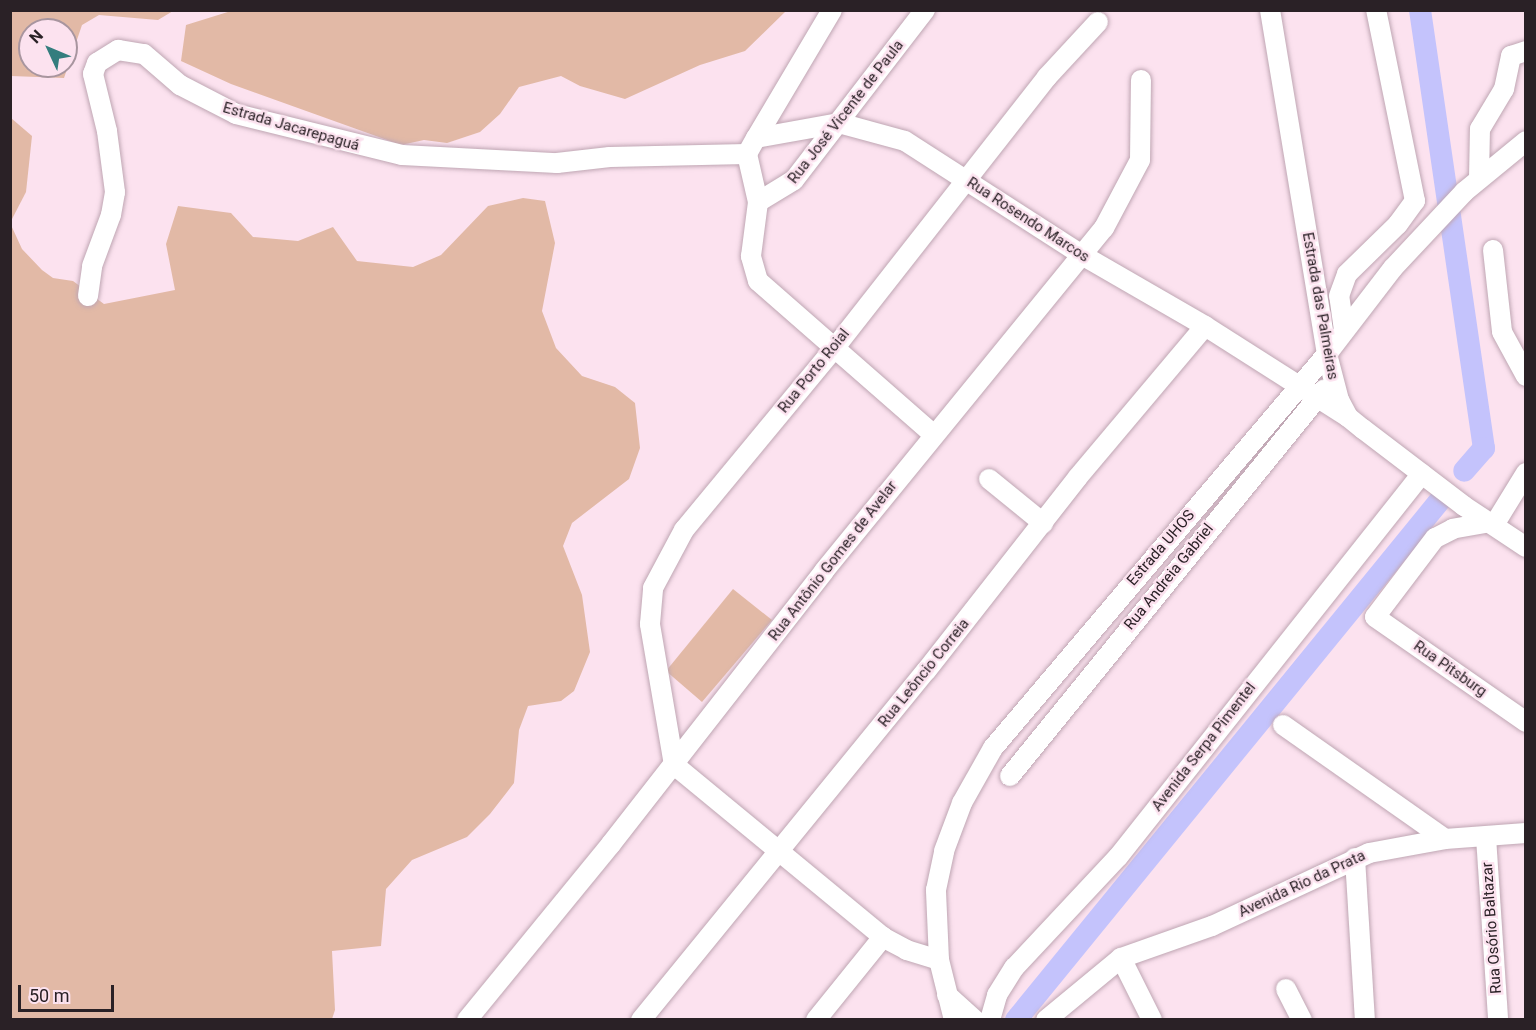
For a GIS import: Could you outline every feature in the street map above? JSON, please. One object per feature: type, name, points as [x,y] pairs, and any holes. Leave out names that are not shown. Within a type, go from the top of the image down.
[{"type":"street","points":[[832,10],[751,146],[758,202],[751,256],[758,281],[833,350],[934,435]]},
{"type":"street","name":"Rua José Vicente de Paula","points":[[758,202],[785,188],[839,123],[925,10]]},
{"type":"street","name":"Estrada das Palmeiras","points":[[1270,10],[1327,354],[1332,380],[1348,417],[1464,506],[1526,547]]},
{"type":"street","points":[[1344,330],[1339,296],[1347,274],[1415,201],[1376,10]]},
{"type":"street","name":"Rua Porto Roial","points":[[674,765],[650,624],[653,588],[684,530],[833,350],[1047,77],[1098,22]]},
{"type":"street","name":"Estrada Jacarepaguá","points":[[88,296],[92,266],[115,192],[107,131],[93,74],[97,63],[118,50],[144,54],[185,89],[236,114],[402,155],[557,163],[751,146]]},
{"type":"street","points":[[1479,179],[1480,129],[1504,89],[1511,56],[1526,51]]},
{"type":"street","name":"Rua Antônio Gomes de Avelar","points":[[467,1020],[674,765],[934,435],[1118,208],[1140,160],[1141,80]]},
{"type":"street","name":"Rua Rosendo Marcos","points":[[751,146],[839,123],[905,141],[1082,255],[1205,326],[1348,417]]},
{"type":"street","name":"Estrada UHOS","points":[[954,1020],[945,993],[939,960],[936,890],[944,851],[962,803],[993,748],[1327,354],[1428,228],[1464,192],[1526,141]]},
{"type":"street","points":[[1493,250],[1502,332],[1526,376]]},
{"type":"street","name":"Rua Leôncio Correia","points":[[640,1020],[1205,326]]},
{"type":"street","name":"Rua Andreia Gabriel","points":[[1010,776],[1332,380]]},
{"type":"street","points":[[1492,524],[1526,473]]},
{"type":"street","name":"Avenida Serpa Pimentel","points":[[990,1020],[997,995],[1014,968],[1118,857],[1422,474]]},
{"type":"street","points":[[989,479],[1043,523]]},
{"type":"street","name":"Rua Pitsburg","points":[[1492,524],[1453,529],[1435,538],[1375,616],[1526,722]]},
{"type":"street","points":[[1283,725],[1445,839]]},
{"type":"street","points":[[674,765],[884,937],[907,950],[939,960]]},
{"type":"street","name":"Avenida Rio da Prata","points":[[1121,958],[1212,926],[1355,858],[1445,839],[1526,833]]},
{"type":"street","name":"Rua Osório Baltazar","points":[[1486,837],[1498,1020]]},
{"type":"street","points":[[1355,858],[1365,1020]]},
{"type":"street","points":[[816,1020],[884,937]]},
{"type":"street","points":[[1046,1020],[1121,958],[1152,1020]]},
{"type":"street","points":[[1286,989],[1302,1020]]},
{"type":"street","points":[[945,993],[975,1020]]},
{"type":"shaded area","points":[[11,10],[173,11],[158,20],[99,15],[82,25],[78,37],[78,18],[18,18],[18,76],[11,76]]},
{"type":"shaded area","points":[[231,11],[786,11],[745,51],[700,65],[625,99],[580,86],[561,76],[519,87],[500,114],[480,132],[447,143],[424,140],[401,145],[231,84],[181,61],[186,25]]},
{"type":"shaded area","points":[[11,118],[32,136],[26,192],[11,221]]},
{"type":"shaded area","points":[[523,198],[545,201],[555,243],[542,311],[556,348],[582,376],[615,387],[635,403],[640,448],[629,479],[572,523],[563,546],[582,595],[590,652],[574,691],[561,701],[528,706],[519,730],[514,783],[490,814],[467,837],[412,860],[386,889],[381,946],[332,951],[335,1010],[332,1019],[11,1019],[11,225],[22,249],[42,270],[53,278],[73,281],[104,304],[175,290],[166,244],[178,206],[231,213],[253,237],[298,241],[333,227],[357,261],[413,267],[441,255],[488,206]]},
{"type":"shaded area","points":[[733,589],[772,620],[702,702],[666,671]]},
{"type":"waterway","points":[[1420,10],[1484,448],[1464,471]]},
{"type":"waterway","points":[[1016,1020],[1441,499]]}]
